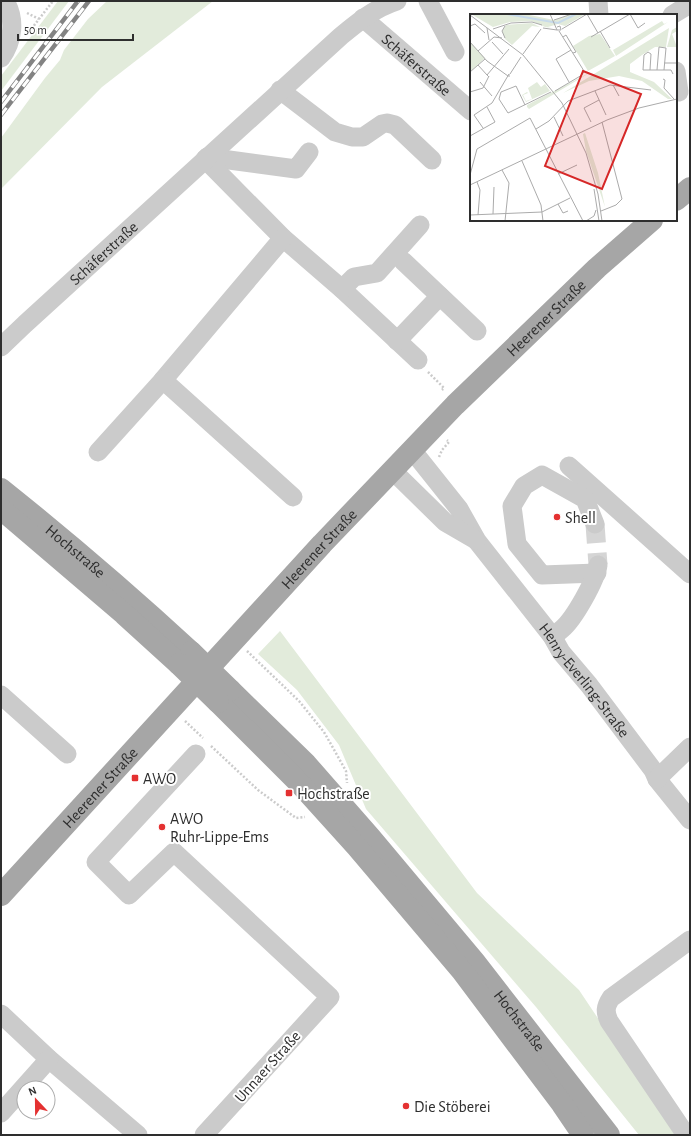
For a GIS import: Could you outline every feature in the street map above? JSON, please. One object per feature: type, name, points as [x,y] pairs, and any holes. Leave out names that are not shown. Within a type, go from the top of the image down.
[{"type":"main road","points":[[677,199],[690,188]]},
{"type":"main road","name":"Heerener Straße","points":[[1,895],[322,544],[392,470],[455,405],[597,268],[651,221]]},
{"type":"main road","name":"Hochstraße","points":[[1,489],[132,598],[185,658],[224,696],[306,764],[370,836],[479,968],[609,1135]]},
{"type":"main road","name":"Hochstraße","points":[[1,509],[124,614],[185,658]]},
{"type":"main road","name":"Hochstraße","points":[[224,696],[357,847],[462,971],[562,1104],[583,1135]]},
{"type":"street","points":[[1,58],[8,49],[12,29],[10,15],[5,1]]},
{"type":"street","name":"Schäferstraße","points":[[1,347],[280,90],[341,36],[363,18],[386,5],[397,1]]},
{"type":"street","points":[[428,1],[455,52]]},
{"type":"street","points":[[598,1],[599,14]]},
{"type":"street","points":[[666,1],[668,14]]},
{"type":"street","points":[[674,14],[690,4]]},
{"type":"street","name":"Schäferstraße","points":[[363,18],[470,110]]},
{"type":"street","points":[[677,78],[679,92]]},
{"type":"street","points":[[280,90],[335,132],[352,137],[363,137],[382,124],[387,123],[395,125],[432,160]]},
{"type":"street","points":[[206,158],[296,169],[309,152]]},
{"type":"street","points":[[206,158],[283,238],[342,289],[418,360]]},
{"type":"street","points":[[342,289],[354,277],[376,273],[420,225]]},
{"type":"street","points":[[98,452],[163,380],[283,238]]},
{"type":"street","points":[[403,261],[477,331]]},
{"type":"street","points":[[397,341],[440,296]]},
{"type":"street","points":[[163,380],[293,497]]},
{"type":"street","name":"Henry-Everling-Straße","points":[[412,450],[459,509],[477,541],[552,636],[562,652],[590,685],[653,770],[658,779],[684,801],[690,820]]},
{"type":"street","points":[[569,466],[690,574]]},
{"type":"street","name":"Henry-Everling-Straße","points":[[392,470],[446,522],[477,541]]},
{"type":"street","points":[[552,636],[564,628],[584,600],[598,569],[542,575],[517,544],[512,506],[524,486],[542,475],[585,499],[595,524]]},
{"type":"street","points":[[1,695],[67,754]]},
{"type":"street","points":[[658,779],[690,747]]},
{"type":"street","name":"Unnaer Straße","points":[[196,754],[96,862],[129,895],[174,852],[330,996],[204,1135]]},
{"type":"street","points":[[686,1135],[608,1021],[605,1013],[606,1006],[611,998],[690,940]]},
{"type":"street","points":[[4,1022],[49,1058],[138,1135]]},
{"type":"street","points":[[1,1113],[49,1058]]},
{"type":"path","points":[[27,13],[39,19],[53,1]]},
{"type":"path","points":[[418,360],[444,388],[439,393]]},
{"type":"path","points":[[235,639],[299,701],[324,732],[346,771],[348,787],[343,781]]},
{"type":"path","points":[[172,709],[258,790],[296,818],[310,817],[306,812]]},
{"type":"green space","points":[[58,1],[69,1],[1,91],[1,76]]},
{"type":"green space","points":[[107,1],[213,1],[102,87],[1,189],[1,138],[60,60],[64,50],[88,19]]},
{"type":"green space","points":[[280,631],[477,893],[579,990],[676,1135],[639,1135],[536,1007],[366,809],[339,745],[297,690],[258,654]]},
{"type":"tunnel","points":[[595,524],[598,565]]},
{"type":"railway","points":[[1,102],[78,1]]},
{"type":"railway","points":[[1,115],[89,1]]},
{"type":"place","name":"Shell","points":[[557,517]]},
{"type":"place","name":"AWO","points":[[135,778]]},
{"type":"place","name":"Hochstraße","points":[[289,793]]},
{"type":"place","name":"AWO Ruhr-Lippe-Ems","points":[[162,827]]},
{"type":"place","name":"Die Stöberei","points":[[406,1106]]}]
